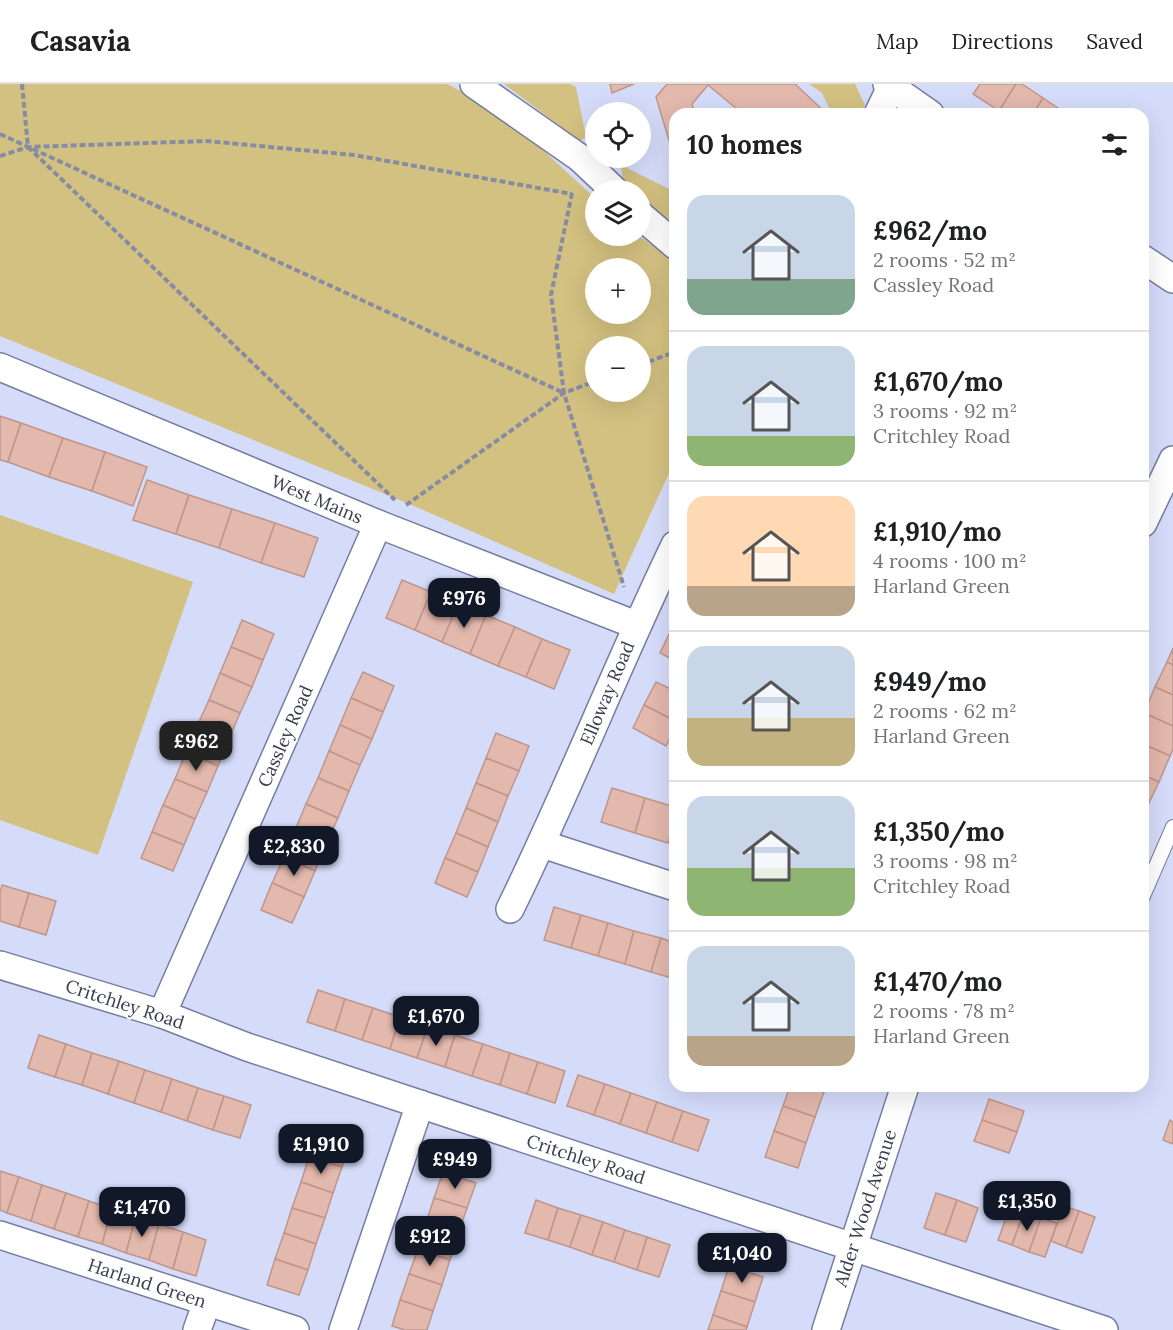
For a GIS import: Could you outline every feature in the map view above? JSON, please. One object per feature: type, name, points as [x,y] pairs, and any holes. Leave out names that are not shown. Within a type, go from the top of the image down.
[{"type":"street","points":[[474,84],[580,158],[603,180]]},
{"type":"street","points":[[880,108],[889,86],[921,108]]},
{"type":"street","points":[[651,224],[669,240]]},
{"type":"street","points":[[1149,263],[1173,279]]},
{"type":"street","name":"West Mains","points":[[0,367],[378,524],[636,625]]},
{"type":"street","name":"Cassley Road","points":[[162,1014],[378,524]]},
{"type":"street","name":"Elloway Road","points":[[510,909],[542,844],[636,625],[669,556]]},
{"type":"street","points":[[542,844],[669,886]]},
{"type":"street","name":"Critchley Road","points":[[0,965],[162,1014],[247,1047],[1104,1330]]},
{"type":"street","name":"Alder Wood Avenue","points":[[826,1330],[903,1092]]},
{"type":"street","points":[[343,1330],[420,1104]]},
{"type":"street","name":"Harland Green","points":[[0,1235],[295,1330]]},
{"type":"street","points":[[197,1330],[207,1302]]},
{"type":"lane","points":[[1149,882],[1173,827]]},
{"type":"path","points":[[22,84],[28,147],[402,507],[564,393],[585,385]]},
{"type":"path","points":[[0,134],[564,393]]},
{"type":"path","points":[[0,156],[28,147],[207,141],[354,155],[572,194]]},
{"type":"path","points":[[580,158],[550,295],[564,393],[636,625]]},
{"type":"path","points":[[651,361],[669,354]]},
{"type":"shaded area","points":[[0,84],[447,84],[482,102],[545,152],[585,189],[585,246],[651,244],[669,257],[669,473],[614,594],[414,506],[0,336]]},
{"type":"shaded area","points":[[504,84],[570,84],[576,87],[585,132],[585,138],[580,141]]},
{"type":"shaded area","points":[[809,84],[855,84],[865,105],[864,108],[829,108],[822,93]]},
{"type":"shaded area","points":[[621,168],[627,168],[651,180],[623,180]]},
{"type":"shaded area","points":[[651,180],[669,189],[669,231],[662,227],[651,213]]},
{"type":"shaded area","points":[[0,515],[193,582],[98,855],[0,820]]},
{"type":"building","points":[[610,84],[634,84],[612,93]]},
{"type":"building","points":[[667,84],[795,84],[821,108],[736,108],[708,85],[692,104],[693,108],[669,108],[669,140],[656,97]]},
{"type":"building","points":[[980,84],[1016,84],[1001,108],[994,108],[973,94]]},
{"type":"building","points":[[1016,84],[1022,84],[1043,98],[1037,108],[1001,108]]},
{"type":"building","points":[[1043,98],[1058,108],[1037,108]]},
{"type":"building","points":[[0,416],[21,423],[8,462],[0,460]]},
{"type":"building","points":[[21,423],[63,438],[49,477],[8,462]]},
{"type":"building","points":[[63,438],[105,452],[92,491],[49,477]]},
{"type":"building","points":[[105,452],[147,467],[133,506],[92,491]]},
{"type":"building","points":[[147,480],[189,495],[176,534],[133,520]]},
{"type":"building","points":[[189,495],[232,509],[219,548],[176,534]]},
{"type":"building","points":[[232,509],[275,523],[261,563],[219,548]]},
{"type":"building","points":[[275,523],[318,538],[304,577],[261,563]]},
{"type":"building","points":[[402,580],[431,592],[415,630],[386,618]]},
{"type":"building","points":[[431,592],[458,604],[442,642],[415,630]]},
{"type":"building","points":[[458,604],[486,615],[470,654],[442,642]]},
{"type":"building","points":[[486,615],[515,627],[498,666],[470,654]]},
{"type":"building","points":[[242,620],[274,634],[263,660],[231,647]]},
{"type":"building","points":[[515,627],[542,639],[526,677],[498,666]]},
{"type":"building","points":[[669,634],[669,658],[660,653]]},
{"type":"building","points":[[542,639],[570,650],[554,689],[526,677]]},
{"type":"building","points":[[231,647],[263,660],[252,687],[220,673]]},
{"type":"building","points":[[1173,648],[1173,665],[1167,662]]},
{"type":"building","points":[[1167,662],[1173,665],[1173,695],[1155,687]]},
{"type":"building","points":[[363,672],[394,686],[383,712],[351,698]]},
{"type":"building","points":[[220,673],[252,687],[240,713],[209,700]]},
{"type":"building","points":[[656,682],[669,688],[669,718],[644,705]]},
{"type":"building","points":[[1155,687],[1173,695],[1173,726],[1149,715],[1149,701]]},
{"type":"building","points":[[351,698],[383,712],[372,739],[340,725]]},
{"type":"building","points":[[209,700],[240,713],[229,739],[197,726]]},
{"type":"building","points":[[644,705],[669,718],[669,740],[666,746],[633,728]]},
{"type":"building","points":[[1149,715],[1173,726],[1173,749],[1170,756],[1149,747]]},
{"type":"building","points":[[340,725],[372,739],[360,765],[329,751]]},
{"type":"building","points":[[197,726],[229,739],[218,766],[186,752]]},
{"type":"building","points":[[496,733],[529,746],[519,771],[486,758]]},
{"type":"building","points":[[1149,747],[1170,756],[1159,782],[1149,778]]},
{"type":"building","points":[[329,751],[360,765],[349,791],[318,778]]},
{"type":"building","points":[[186,752],[218,766],[207,792],[175,779]]},
{"type":"building","points":[[486,758],[519,771],[508,796],[476,783]]},
{"type":"building","points":[[318,778],[349,791],[338,818],[306,804]]},
{"type":"building","points":[[1149,778],[1159,782],[1149,803]]},
{"type":"building","points":[[175,779],[207,792],[195,819],[163,805]]},
{"type":"building","points":[[476,783],[508,796],[498,822],[466,808]]},
{"type":"building","points":[[612,788],[645,798],[635,833],[601,822]]},
{"type":"building","points":[[645,798],[669,805],[668,843],[635,833]]},
{"type":"building","points":[[306,804],[338,818],[326,844],[295,830]]},
{"type":"building","points":[[163,805],[195,819],[184,845],[152,832]]},
{"type":"building","points":[[466,808],[498,822],[488,847],[456,833]]},
{"type":"building","points":[[295,830],[326,844],[315,871],[284,857]]},
{"type":"building","points":[[152,832],[184,845],[173,871],[141,858]]},
{"type":"building","points":[[456,833],[488,847],[478,872],[445,858]]},
{"type":"building","points":[[284,857],[315,871],[304,897],[272,883]]},
{"type":"building","points":[[445,858],[478,872],[467,897],[435,883]]},
{"type":"building","points":[[272,883],[304,897],[292,923],[261,910]]},
{"type":"building","points":[[2,885],[29,893],[19,927],[0,921]]},
{"type":"building","points":[[29,893],[56,901],[46,935],[19,927]]},
{"type":"building","points":[[554,907],[581,915],[571,948],[544,940]]},
{"type":"building","points":[[581,915],[608,923],[598,956],[571,948]]},
{"type":"building","points":[[608,923],[634,931],[625,964],[598,956]]},
{"type":"building","points":[[634,931],[661,938],[651,972],[625,964]]},
{"type":"building","points":[[661,938],[669,941],[669,977],[651,972]]},
{"type":"building","points":[[318,990],[345,999],[335,1031],[307,1022]]},
{"type":"building","points":[[345,999],[373,1008],[362,1040],[335,1031]]},
{"type":"building","points":[[373,1008],[400,1017],[390,1049],[362,1040]]},
{"type":"building","points":[[400,1017],[428,1026],[417,1058],[390,1049]]},
{"type":"building","points":[[428,1026],[455,1035],[445,1067],[417,1058]]},
{"type":"building","points":[[39,1035],[66,1044],[55,1077],[28,1068]]},
{"type":"building","points":[[455,1035],[483,1044],[472,1076],[445,1067]]},
{"type":"building","points":[[66,1044],[92,1053],[82,1085],[55,1077]]},
{"type":"building","points":[[483,1044],[510,1053],[500,1085],[472,1076]]},
{"type":"building","points":[[92,1053],[119,1061],[108,1094],[82,1085]]},
{"type":"building","points":[[510,1053],[538,1062],[527,1094],[500,1085]]},
{"type":"building","points":[[119,1061],[145,1070],[134,1103],[108,1094]]},
{"type":"building","points":[[538,1062],[565,1071],[555,1103],[527,1094]]},
{"type":"building","points":[[145,1070],[172,1079],[161,1112],[134,1103]]},
{"type":"building","points":[[578,1075],[605,1084],[594,1115],[567,1106]]},
{"type":"building","points":[[172,1079],[198,1088],[187,1121],[161,1112]]},
{"type":"building","points":[[605,1084],[631,1093],[620,1124],[594,1115]]},
{"type":"building","points":[[198,1088],[224,1096],[213,1130],[187,1121]]},
{"type":"building","points":[[788,1092],[824,1092],[815,1117],[783,1106]]},
{"type":"building","points":[[631,1093],[657,1102],[646,1133],[620,1124]]},
{"type":"building","points":[[224,1096],[251,1105],[240,1138],[213,1130]]},
{"type":"building","points":[[989,1099],[1024,1111],[1017,1132],[982,1120]]},
{"type":"building","points":[[657,1102],[683,1111],[672,1142],[646,1133]]},
{"type":"building","points":[[783,1106],[815,1117],[806,1143],[774,1131]]},
{"type":"building","points":[[683,1111],[709,1120],[698,1151],[672,1142]]},
{"type":"building","points":[[982,1120],[1017,1132],[1009,1153],[974,1141]]},
{"type":"building","points":[[1170,1120],[1173,1122],[1173,1144],[1163,1140]]},
{"type":"building","points":[[318,1131],[350,1142],[342,1167],[309,1157]]},
{"type":"building","points":[[774,1131],[806,1143],[798,1168],[765,1157]]},
{"type":"building","points":[[309,1157],[342,1167],[333,1193],[301,1182]]},
{"type":"building","points":[[0,1171],[19,1177],[7,1213],[0,1210]]},
{"type":"building","points":[[443,1172],[476,1183],[467,1208],[434,1198]]},
{"type":"building","points":[[19,1177],[42,1185],[31,1221],[7,1213]]},
{"type":"building","points":[[301,1182],[333,1193],[325,1218],[292,1208]]},
{"type":"building","points":[[42,1185],[66,1193],[54,1229],[31,1221]]},
{"type":"building","points":[[66,1193],[89,1201],[78,1237],[54,1229]]},
{"type":"building","points":[[936,1193],[957,1200],[945,1235],[924,1228]]},
{"type":"building","points":[[434,1198],[467,1208],[458,1234],[426,1223]]},
{"type":"building","points":[[536,1200],[558,1208],[548,1240],[525,1233]]},
{"type":"building","points":[[957,1200],[978,1208],[966,1242],[945,1235]]},
{"type":"building","points":[[89,1201],[112,1209],[102,1244],[78,1237]]},
{"type":"building","points":[[1063,1206],[1079,1211],[1066,1247],[1051,1241]]},
{"type":"building","points":[[1010,1207],[1024,1212],[1012,1245],[998,1240]]},
{"type":"building","points":[[292,1208],[325,1218],[316,1244],[284,1233]]},
{"type":"building","points":[[558,1208],[581,1215],[570,1247],[548,1240]]},
{"type":"building","points":[[112,1209],[136,1216],[126,1253],[102,1244]]},
{"type":"building","points":[[1079,1211],[1095,1217],[1082,1253],[1066,1247]]},
{"type":"building","points":[[1024,1212],[1041,1218],[1029,1252],[1012,1245]]},
{"type":"building","points":[[581,1215],[603,1222],[592,1255],[570,1247]]},
{"type":"building","points":[[136,1216],[159,1224],[149,1260],[126,1253]]},
{"type":"building","points":[[1041,1218],[1057,1223],[1045,1257],[1029,1252]]},
{"type":"building","points":[[603,1222],[625,1230],[614,1262],[592,1255]]},
{"type":"building","points":[[426,1223],[458,1234],[450,1260],[418,1249]]},
{"type":"building","points":[[159,1224],[183,1232],[173,1269],[149,1260]]},
{"type":"building","points":[[625,1230],[647,1237],[637,1270],[614,1262]]},
{"type":"building","points":[[183,1232],[206,1240],[196,1276],[173,1269]]},
{"type":"building","points":[[284,1233],[316,1244],[308,1270],[275,1259]]},
{"type":"building","points":[[647,1237],[670,1245],[659,1277],[637,1270]]},
{"type":"building","points":[[418,1249],[450,1260],[442,1285],[409,1274]]},
{"type":"building","points":[[275,1259],[308,1270],[299,1295],[267,1285]]},
{"type":"building","points":[[729,1266],[763,1277],[755,1302],[721,1291]]},
{"type":"building","points":[[409,1274],[442,1285],[433,1311],[400,1300]]},
{"type":"building","points":[[721,1291],[755,1302],[747,1327],[713,1315]]},
{"type":"building","points":[[400,1300],[433,1311],[427,1330],[405,1330],[392,1326]]},
{"type":"building","points":[[713,1315],[747,1327],[746,1330],[708,1330]]}]
